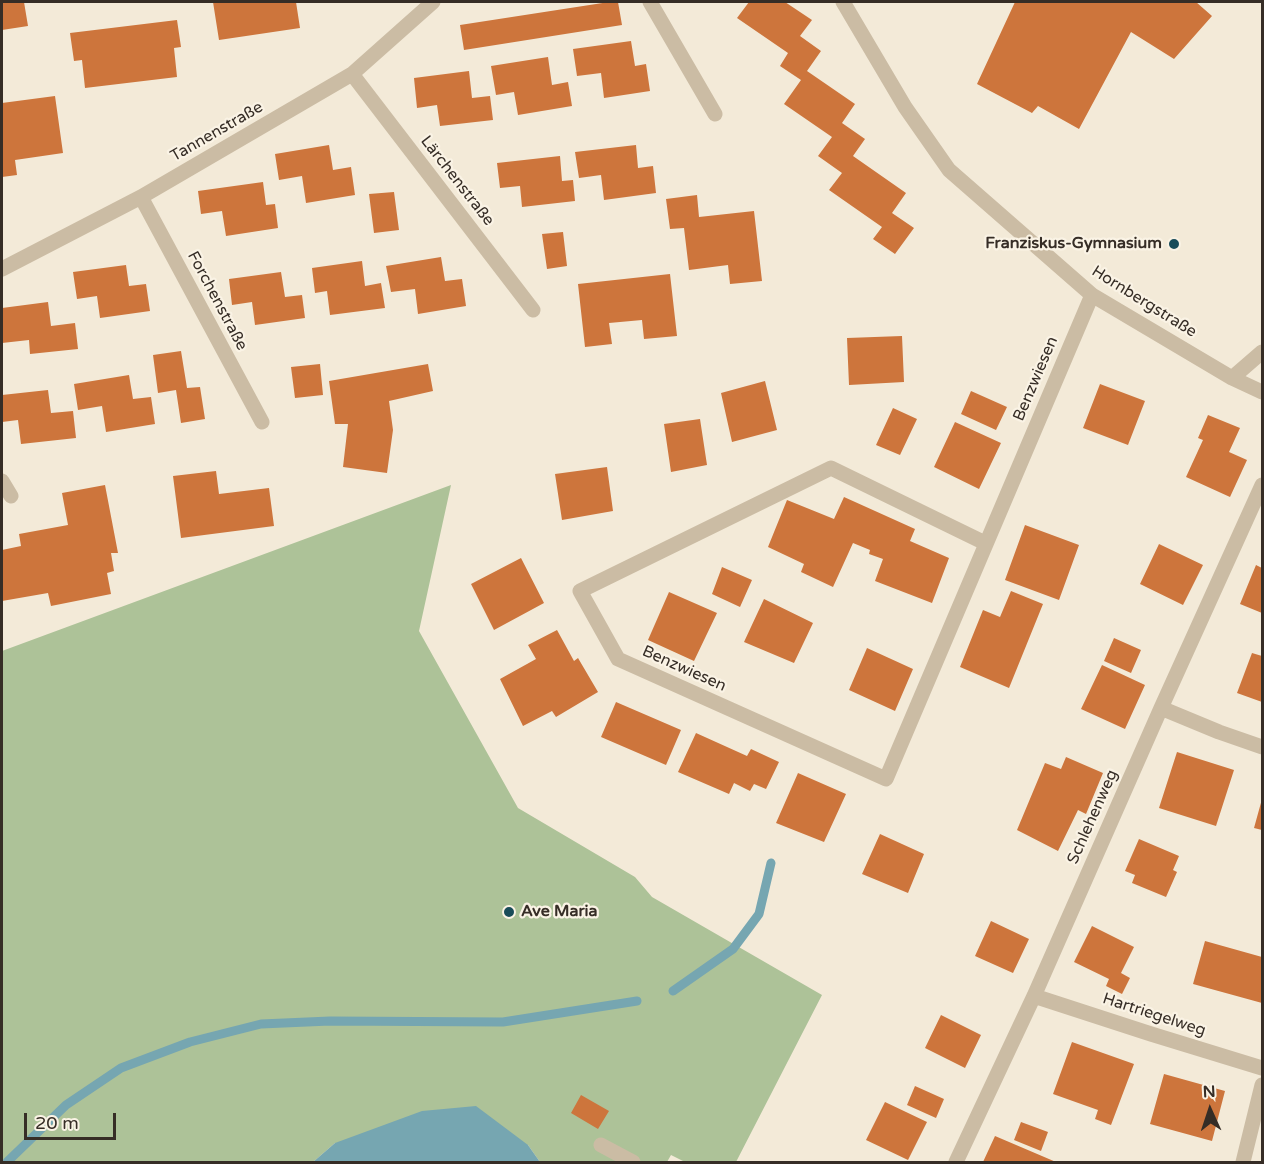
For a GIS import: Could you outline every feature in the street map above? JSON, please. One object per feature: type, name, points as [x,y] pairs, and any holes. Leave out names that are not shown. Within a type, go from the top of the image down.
[{"type":"street","name":"Tannenstraße","points":[[2,268],[141,197],[352,74],[433,2]]},
{"type":"street","points":[[650,2],[715,114]]},
{"type":"street","name":"Hornbergstraße","points":[[843,2],[904,107],[949,170],[1092,295],[1232,378],[1263,393]]},
{"type":"street","name":"Lärchenstraße","points":[[352,74],[533,310]]},
{"type":"street","name":"Forchenstraße","points":[[141,197],[262,422]]},
{"type":"street","name":"Benzwiesen","points":[[985,543],[831,468],[580,591],[618,659],[886,779],[1092,295]]},
{"type":"street","points":[[1232,378],[1263,352]]},
{"type":"street","points":[[2,481],[11,496]]},
{"type":"street","name":"Schlehenweg","points":[[956,1162],[1035,996],[1161,708],[1263,485]]},
{"type":"street","points":[[1161,708],[1263,747]]},
{"type":"street","name":"Hartriegelweg","points":[[1035,996],[1151,1035],[1263,1068]]},
{"type":"street","points":[[1243,1162],[1263,1085]]},
{"type":"street","points":[[601,1144],[633,1162]]},
{"type":"green space","points":[[451,485],[419,631],[518,808],[635,877],[652,897],[822,995],[736,1162],[685,1162],[671,1155],[667,1162],[540,1162],[528,1145],[335,1143],[313,1162],[2,1162],[2,651]]},
{"type":"water","points":[[476,1106],[528,1145],[540,1162],[313,1162],[335,1143],[422,1111]]},
{"type":"building","points":[[2,2],[24,2],[28,26],[2,30]]},
{"type":"building","points":[[213,2],[296,2],[300,28],[219,40]]},
{"type":"building","points":[[618,2],[622,25],[464,50],[460,25]]},
{"type":"building","points":[[749,2],[785,2],[812,20],[800,36],[821,51],[807,71],[855,104],[842,123],[865,139],[853,156],[906,193],[892,213],[914,228],[895,254],[873,239],[882,227],[829,190],[842,173],[818,156],[832,137],[784,104],[801,80],[780,66],[788,53],[737,18]]},
{"type":"building","points":[[1015,2],[1196,2],[1212,16],[1174,59],[1131,32],[1079,129],[1038,106],[1032,113],[977,84]]},
{"type":"building","points":[[177,20],[181,47],[174,48],[177,77],[85,88],[82,60],[74,61],[70,33]]},
{"type":"building","points":[[631,41],[635,66],[646,64],[650,91],[604,98],[601,73],[577,76],[573,49]]},
{"type":"building","points":[[548,57],[552,85],[568,82],[572,106],[518,115],[514,92],[496,95],[491,66]]},
{"type":"building","points":[[469,71],[472,98],[490,96],[493,120],[440,126],[437,105],[417,108],[414,78]]},
{"type":"building","points":[[55,96],[63,153],[15,160],[17,175],[2,177],[2,103]]},
{"type":"building","points":[[329,145],[333,170],[351,167],[355,195],[306,203],[302,176],[279,180],[275,154]]},
{"type":"building","points":[[636,145],[638,168],[653,166],[656,193],[604,200],[601,175],[579,178],[575,152]]},
{"type":"building","points":[[560,156],[562,181],[573,180],[575,201],[522,207],[520,186],[500,188],[497,163]]},
{"type":"building","points":[[263,182],[266,205],[275,204],[278,228],[226,236],[222,211],[201,214],[198,191]]},
{"type":"building","points":[[394,192],[399,230],[374,233],[369,194]]},
{"type":"building","points":[[697,195],[699,217],[754,211],[762,281],[730,284],[728,265],[689,270],[684,228],[670,229],[666,199]]},
{"type":"building","points":[[563,232],[567,266],[547,269],[542,234]]},
{"type":"building","points":[[441,257],[445,281],[462,279],[466,306],[418,314],[415,289],[391,292],[386,266]]},
{"type":"building","points":[[362,261],[365,286],[381,283],[385,308],[330,315],[327,291],[315,293],[312,268]]},
{"type":"building","points":[[126,265],[129,286],[146,284],[150,311],[100,318],[97,296],[77,299],[73,272]]},
{"type":"building","points":[[281,272],[285,297],[302,295],[305,318],[255,325],[252,302],[232,305],[229,279]]},
{"type":"building","points":[[670,274],[677,336],[644,339],[642,320],[609,323],[612,344],[585,347],[578,284]]},
{"type":"building","points":[[48,302],[51,326],[75,323],[78,349],[30,354],[29,340],[2,343],[2,308]]},
{"type":"building","points":[[902,336],[904,382],[849,385],[847,338]]},
{"type":"building","points":[[181,351],[187,388],[200,387],[205,419],[181,423],[176,390],[158,393],[153,355]]},
{"type":"building","points":[[320,364],[323,395],[295,398],[291,367]]},
{"type":"building","points":[[428,364],[433,391],[389,401],[393,430],[387,473],[343,467],[348,424],[335,424],[329,381]]},
{"type":"building","points":[[129,375],[133,399],[151,397],[155,424],[106,432],[102,406],[78,410],[74,384]]},
{"type":"building","points":[[765,381],[777,430],[732,442],[721,393]]},
{"type":"building","points":[[1100,384],[1145,401],[1128,445],[1083,428]]},
{"type":"building","points":[[48,390],[51,413],[73,411],[76,438],[21,444],[18,420],[2,422],[2,395]]},
{"type":"building","points":[[971,391],[1007,407],[996,430],[961,414]]},
{"type":"building","points":[[893,408],[917,419],[900,455],[876,445]]},
{"type":"building","points":[[1208,415],[1240,428],[1229,452],[1247,460],[1230,497],[1186,477],[1203,440],[1198,438]]},
{"type":"building","points":[[700,419],[707,465],[671,472],[664,424]]},
{"type":"building","points":[[955,422],[1001,443],[979,489],[934,467]]},
{"type":"building","points":[[607,467],[613,511],[562,520],[555,474]]},
{"type":"building","points":[[216,471],[219,494],[269,488],[274,526],[181,538],[173,476]]},
{"type":"building","points":[[105,485],[118,553],[111,553],[114,571],[107,573],[111,594],[51,606],[48,593],[2,601],[2,550],[21,546],[19,534],[68,525],[62,493]]},
{"type":"building","points":[[844,497],[915,529],[910,541],[949,558],[932,603],[875,581],[883,559],[869,554],[870,550],[853,543],[833,587],[801,572],[804,564],[768,547],[787,500],[834,519]]},
{"type":"building","points":[[1025,525],[1079,545],[1059,600],[1005,580]]},
{"type":"building","points":[[1159,544],[1203,565],[1183,605],[1140,584]]},
{"type":"building","points":[[521,558],[544,603],[494,630],[471,584]]},
{"type":"building","points":[[1256,565],[1262,568],[1262,613],[1240,604]]},
{"type":"building","points":[[722,567],[752,580],[740,607],[712,594]]},
{"type":"building","points":[[1011,591],[1043,604],[1009,688],[960,667],[983,610],[1000,617]]},
{"type":"building","points":[[669,592],[717,613],[694,661],[648,640]]},
{"type":"building","points":[[764,599],[813,623],[794,663],[744,642]]},
{"type":"building","points":[[557,630],[574,661],[578,658],[598,692],[556,717],[552,711],[523,726],[500,679],[536,659],[528,645]]},
{"type":"building","points":[[1114,638],[1141,650],[1131,673],[1104,661]]},
{"type":"building","points":[[867,648],[913,669],[895,711],[849,690]]},
{"type":"building","points":[[1252,653],[1262,656],[1262,702],[1237,693]]},
{"type":"building","points":[[1102,665],[1145,685],[1125,729],[1081,709]]},
{"type":"building","points":[[616,702],[681,730],[666,765],[601,737]]},
{"type":"building","points":[[696,733],[747,756],[751,749],[779,762],[766,789],[754,784],[750,791],[734,783],[729,794],[678,772]]},
{"type":"building","points":[[1177,752],[1234,770],[1216,826],[1159,808]]},
{"type":"building","points":[[1066,757],[1103,773],[1086,814],[1078,810],[1058,851],[1017,830],[1045,763],[1061,769]]},
{"type":"building","points":[[798,773],[846,794],[824,842],[776,823]]},
{"type":"building","points":[[1262,799],[1262,830],[1254,828]]},
{"type":"building","points":[[880,834],[924,854],[908,893],[862,874]]},
{"type":"building","points":[[1139,839],[1179,856],[1173,870],[1177,872],[1166,897],[1132,883],[1135,875],[1125,871]]},
{"type":"building","points":[[991,921],[1029,939],[1013,973],[975,956]]},
{"type":"building","points":[[1092,926],[1134,947],[1121,973],[1130,978],[1122,994],[1106,986],[1109,979],[1074,962]]},
{"type":"building","points":[[1205,941],[1262,957],[1262,1003],[1193,984]]},
{"type":"building","points":[[941,1015],[981,1035],[965,1068],[925,1048]]},
{"type":"building","points":[[1072,1042],[1134,1064],[1111,1125],[1095,1119],[1098,1110],[1053,1094]]},
{"type":"building","points":[[1164,1074],[1225,1091],[1212,1141],[1150,1124]]},
{"type":"building","points":[[915,1086],[944,1099],[936,1118],[907,1105]]},
{"type":"building","points":[[581,1095],[609,1111],[598,1129],[571,1113]]},
{"type":"building","points":[[885,1102],[927,1122],[908,1160],[866,1140]]},
{"type":"building","points":[[1021,1122],[1048,1132],[1041,1151],[1014,1140]]},
{"type":"building","points":[[995,1136],[1056,1162],[983,1162]]},
{"type":"waterway","points":[[673,991],[733,949],[759,914],[771,863]]},
{"type":"waterway","points":[[7,1162],[66,1105],[121,1068],[190,1042],[261,1024],[330,1021],[503,1022],[637,1001]]},
{"type":"place","name":"Franziskus-Gymnasium","points":[[1174,244]]},
{"type":"place","name":"Ave Maria","points":[[509,912]]}]
